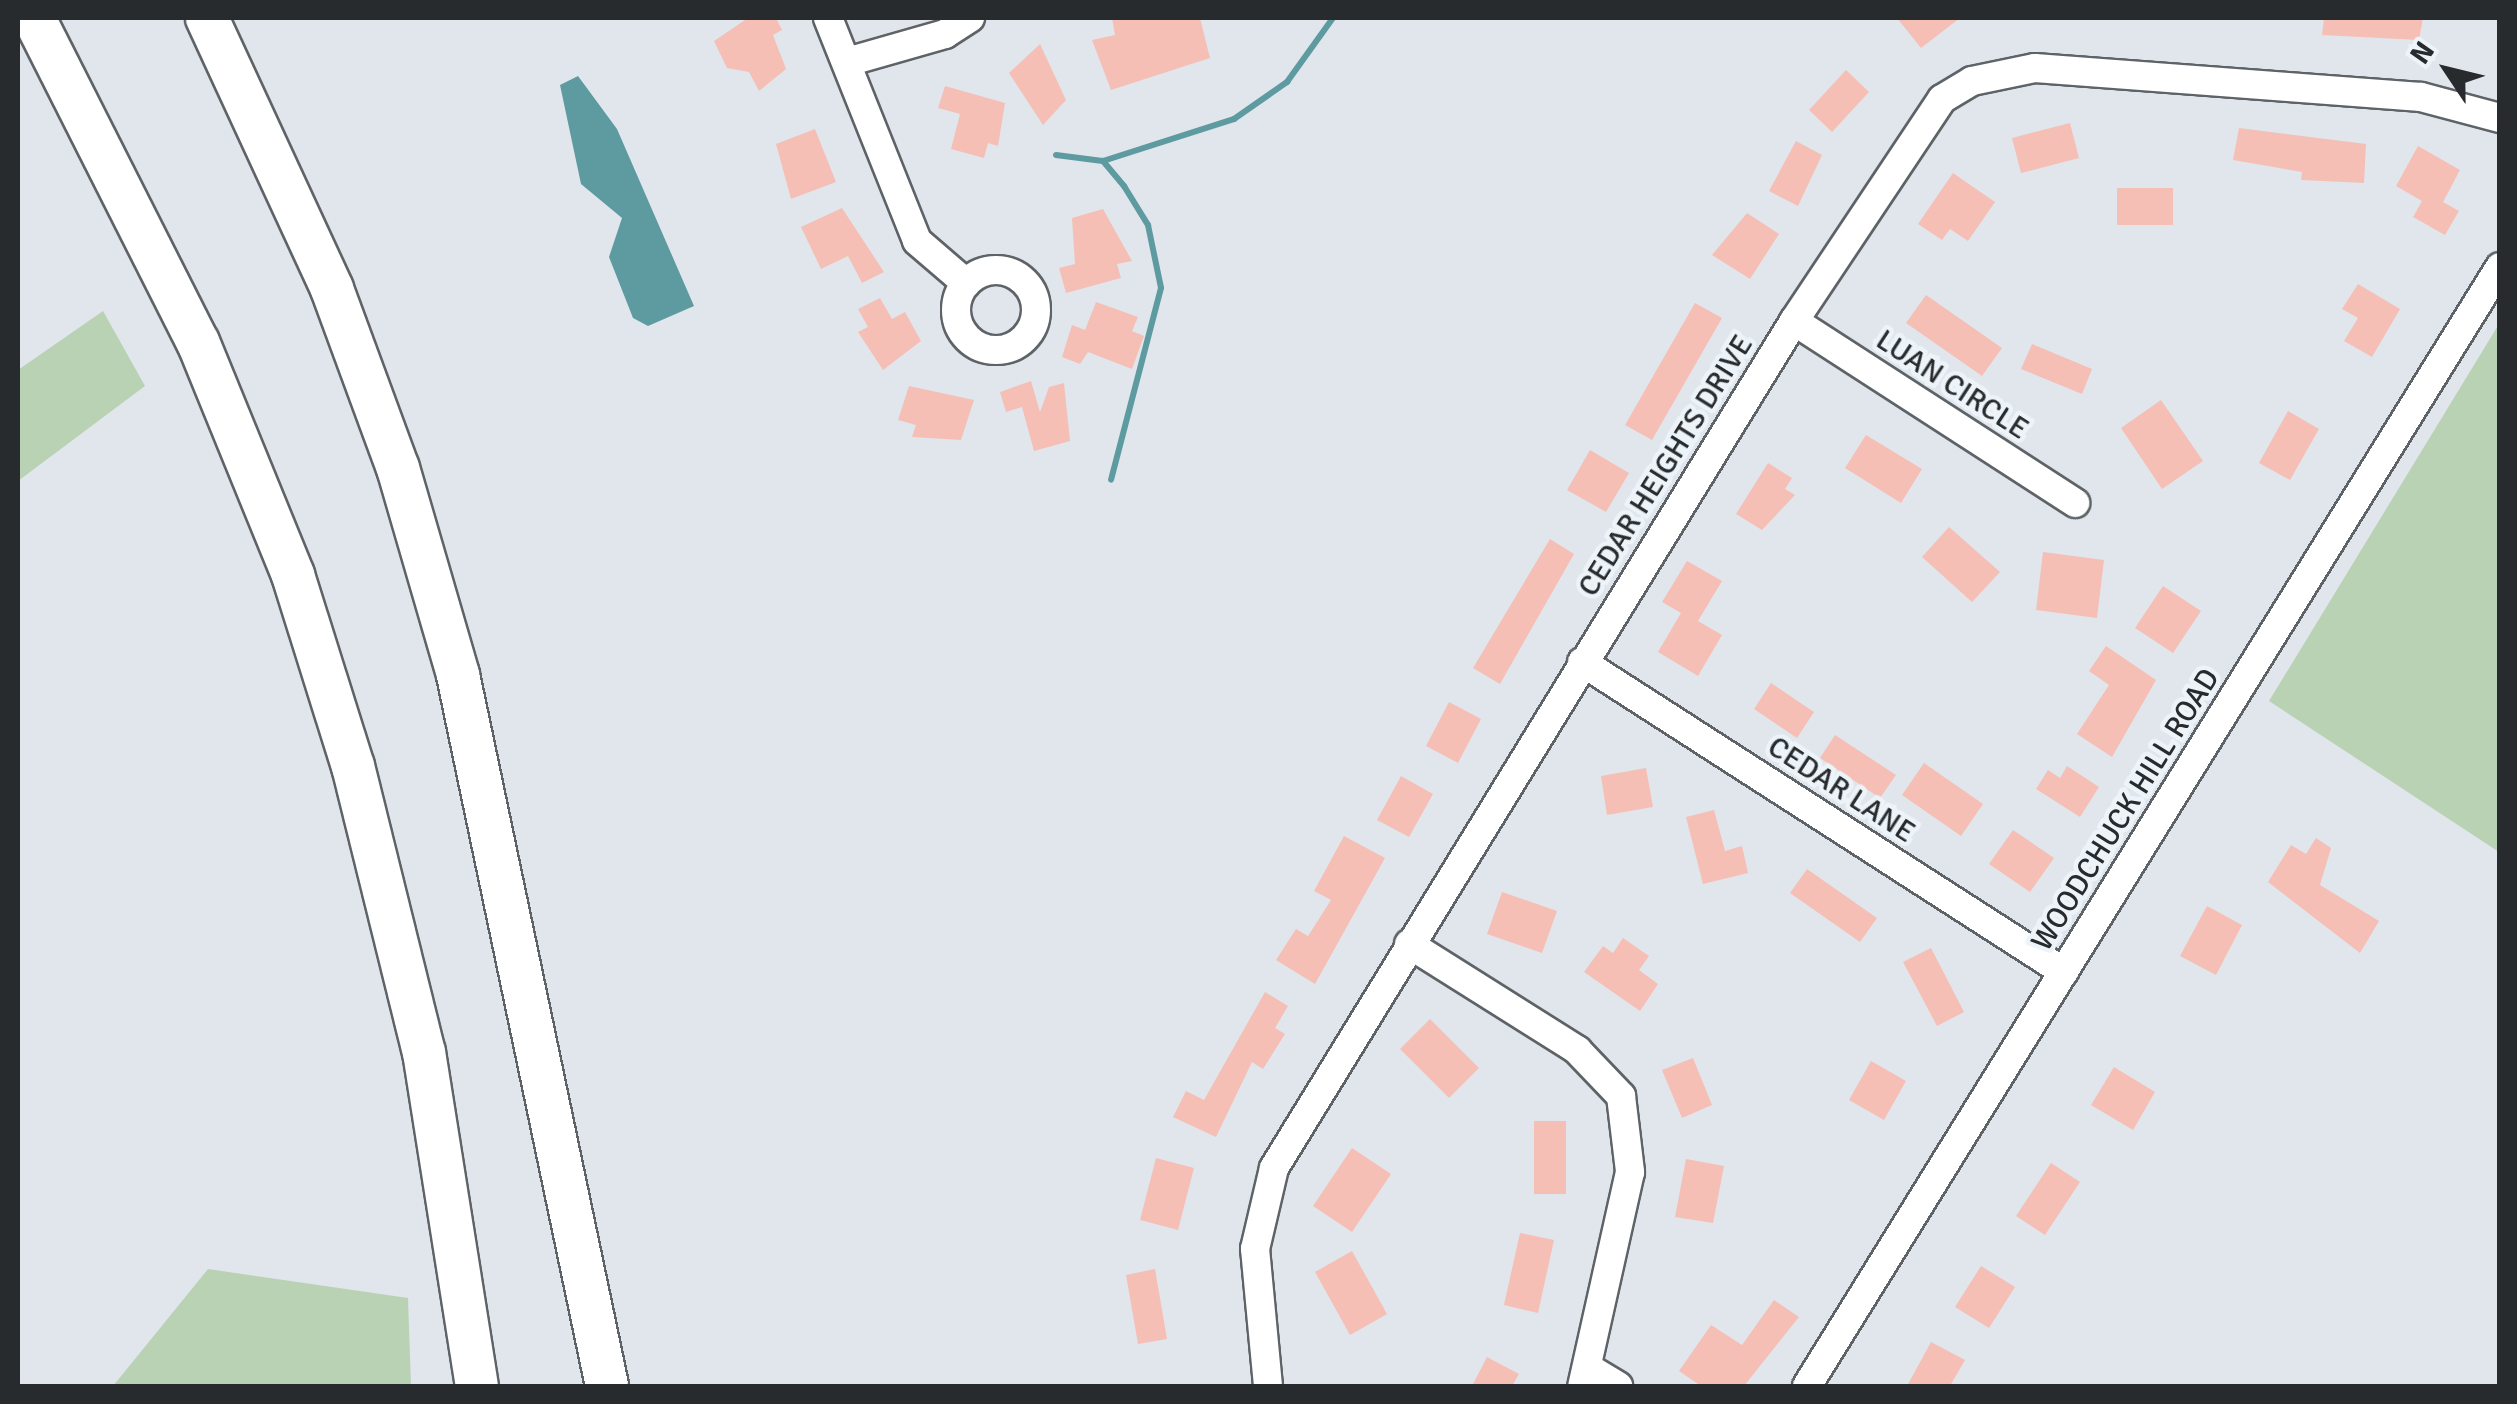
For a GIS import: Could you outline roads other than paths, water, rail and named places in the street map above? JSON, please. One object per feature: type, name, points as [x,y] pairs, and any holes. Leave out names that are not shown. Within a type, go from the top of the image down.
[{"type":"highway","points":[[34,18],[198,342],[299,594],[380,864],[426,1063],[477,1386]]},
{"type":"highway","points":[[208,18],[332,288],[398,468],[462,694],[606,1386]]},
{"type":"street","points":[[828,18],[917,241],[966,283]]},
{"type":"street","points":[[847,62],[946,34],[970,18]]},
{"type":"street","name":"CEDAR HEIGHTS DRIVE","points":[[1268,1386],[1258,1210],[1274,1168],[1794,322],[1913,132],[1942,99],[2012,69],[2421,97],[2500,118]]},
{"type":"street","name":"WOODCHUCK HILL ROAD","points":[[1807,1386],[2500,267]]},
{"type":"street","name":"LUAN CIRCLE","points":[[1794,322],[2075,503]]},
{"type":"street","name":"CEDAR LANE","points":[[1582,662],[2064,972]]},
{"type":"street","points":[[1410,944],[1577,1050],[1620,1096],[1630,1172],[1586,1378],[1618,1386]]},
{"type":"water","points":[[578,76],[617,129],[694,306],[648,326],[633,318],[609,257],[622,218],[581,184],[560,85]]},
{"type":"waterway","points":[[1103,161],[1234,119],[1287,82],[1333,18]]},
{"type":"waterway","points":[[1056,155],[1103,161],[1124,186],[1148,225],[1161,288],[1111,480]]}]
